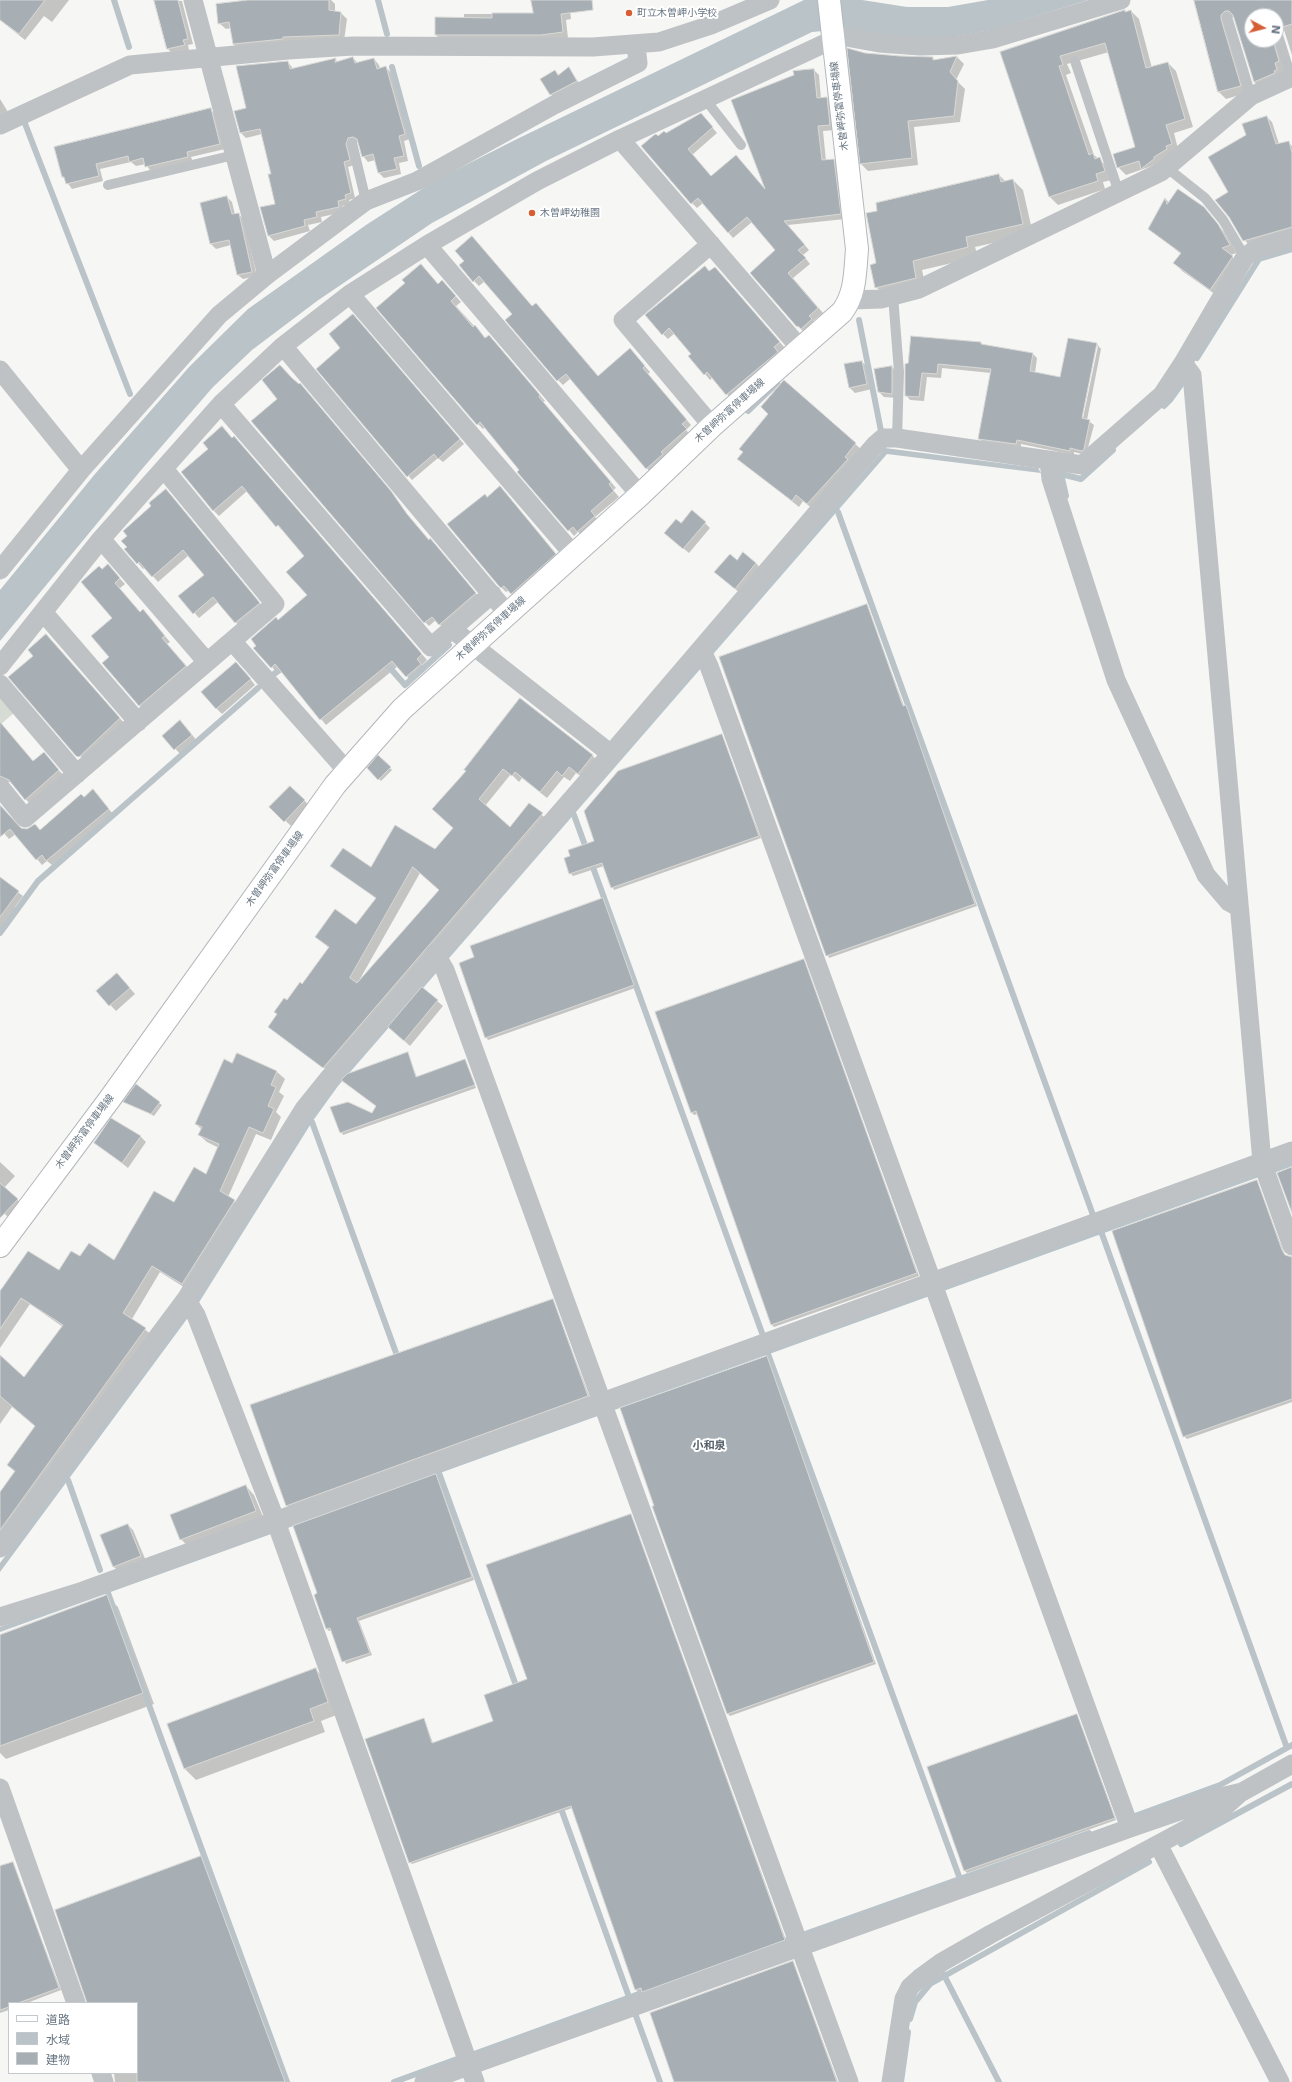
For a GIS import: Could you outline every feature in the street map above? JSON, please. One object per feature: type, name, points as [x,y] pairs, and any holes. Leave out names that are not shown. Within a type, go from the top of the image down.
[{"type":"main road","name":"木曽岬弥富停車場線","points":[[0,1246],[109,1100],[347,772],[402,709],[640,495],[712,426],[842,312],[851,300],[857,249],[829,0]]},
{"type":"street","points":[[193,0],[267,275]]},
{"type":"street","points":[[0,125],[130,65],[288,50],[352,46],[593,47],[660,42],[711,25],[770,0]]},
{"type":"street","points":[[0,666],[101,539],[221,404],[283,346],[350,294],[427,245],[537,181],[620,139],[832,37],[846,37],[878,43],[920,46],[958,45],[993,40],[1121,0]]},
{"type":"street","points":[[0,570],[81,470],[219,315],[267,275],[366,201],[417,181],[554,105],[638,62],[636,44]]},
{"type":"street","points":[[851,300],[881,300],[919,289],[1161,172],[1251,96],[1292,77]]},
{"type":"street","points":[[620,139],[800,348]]},
{"type":"street","points":[[0,1548],[190,1306],[304,1109],[440,960],[611,754],[704,656],[875,445],[884,438],[897,438],[1082,465],[1162,395],[1183,363],[1245,257],[1256,249],[1292,238]]},
{"type":"street","points":[[711,244],[623,320],[712,426]]},
{"type":"street","points":[[427,245],[640,495]]},
{"type":"street","points":[[350,294],[574,555]]},
{"type":"street","points":[[283,346],[508,614]]},
{"type":"street","points":[[1183,363],[1192,374],[1238,907],[1262,1162],[1292,1246]]},
{"type":"street","points":[[0,370],[81,470]]},
{"type":"street","points":[[221,404],[432,647],[492,594]]},
{"type":"street","points":[[1050,460],[1052,479],[1116,680],[1206,874],[1229,902],[1238,907]]},
{"type":"street","points":[[0,787],[25,818],[275,604],[164,469]]},
{"type":"street","points":[[101,539],[207,662]]},
{"type":"street","points":[[43,612],[138,722]]},
{"type":"street","points":[[452,629],[611,754]]},
{"type":"street","points":[[232,641],[347,772]]},
{"type":"street","points":[[704,656],[935,1288],[1130,1828]]},
{"type":"street","points":[[0,684],[77,774]]},
{"type":"street","points":[[440,960],[605,1407],[849,2082]]},
{"type":"street","points":[[0,1617],[277,1526],[935,1288],[1292,1151]]},
{"type":"street","points":[[190,1306],[277,1526],[472,2074]]},
{"type":"street","points":[[891,2082],[904,1999],[910,1987],[920,1978],[942,1962],[991,1934],[1159,1846],[1220,1811],[1242,1792],[1292,1764]]},
{"type":"street","points":[[0,1788],[76,2002]]},
{"type":"street","points":[[424,2082],[472,2074],[800,1947],[1130,1828],[1217,1798],[1242,1792]]},
{"type":"street","points":[[1159,1846],[1280,2082]]},
{"type":"lane","points":[[1227,17],[1251,96]]},
{"type":"lane","points":[[1282,48],[1292,77]]},
{"type":"lane","points":[[1075,60],[1119,192]]},
{"type":"lane","points":[[705,99],[740,145]]},
{"type":"lane","points":[[352,143],[366,201]]},
{"type":"lane","points":[[108,186],[234,155]]},
{"type":"lane","points":[[1166,167],[1205,198],[1223,220],[1245,257]]},
{"type":"lane","points":[[893,296],[899,372],[897,438]]},
{"type":"shaded area","points":[[0,696],[15,712],[0,725]]},
{"type":"water","points":[[804,0],[862,0],[907,7],[948,7],[988,0],[1088,0],[992,30],[957,36],[920,38],[879,35],[846,29],[812,32],[546,161],[432,223],[317,301],[252,350],[213,387],[142,469],[0,641],[0,590],[95,474],[190,366],[248,309],[366,225],[436,180],[515,140]]},
{"type":"water","points":[[885,448],[1038,468],[1041,473],[887,454],[338,1086],[312,1122],[198,1304],[0,1572],[0,1563],[183,1315],[309,1116],[334,1082]]},
{"type":"water","points":[[1258,1173],[1259,1177],[0,1632],[0,1627]]},
{"type":"building","points":[[0,0],[45,0],[19,34],[0,20]]},
{"type":"building","points":[[154,0],[178,0],[188,39],[183,40],[185,45],[167,49]]},
{"type":"building","points":[[248,0],[329,0],[329,10],[341,12],[339,35],[283,37],[283,39],[233,44],[229,22],[218,24],[216,4]]},
{"type":"building","points":[[531,0],[592,0],[593,10],[561,14],[563,32],[541,35],[435,35],[435,17],[492,18],[492,13],[533,13]]},
{"type":"building","points":[[1194,0],[1292,0],[1292,24],[1284,26],[1284,8],[1244,8],[1244,48],[1275,48],[1279,61],[1275,63],[1277,70],[1274,71],[1275,73],[1254,82],[1233,15],[1229,11],[1225,11],[1221,15],[1241,86],[1218,92]]},
{"type":"building","points":[[1125,10],[1125,12],[1131,10],[1146,68],[1168,62],[1185,119],[1166,125],[1172,144],[1166,146],[1167,149],[1154,157],[1154,159],[1141,169],[1139,161],[1117,168],[1113,154],[1135,147],[1105,43],[1060,56],[1063,65],[1059,66],[1089,155],[1093,153],[1095,159],[1100,157],[1105,171],[1096,174],[1098,181],[1049,197],[1000,52]]},
{"type":"building","points":[[847,48],[865,53],[933,57],[933,60],[957,56],[950,72],[958,81],[954,116],[908,121],[912,158],[860,164]]},
{"type":"building","points":[[353,57],[355,63],[374,58],[377,69],[386,66],[405,134],[399,136],[404,156],[394,158],[397,169],[378,173],[373,154],[362,157],[357,139],[353,137],[348,138],[346,144],[350,160],[344,162],[351,193],[345,195],[346,199],[338,201],[339,207],[316,212],[317,217],[304,220],[305,226],[268,236],[260,207],[275,204],[268,174],[271,174],[260,129],[240,133],[234,111],[246,108],[236,66],[288,61],[290,69],[336,58],[335,62]]},
{"type":"building","points":[[569,67],[577,81],[550,95],[540,79],[555,70],[558,75]]},
{"type":"building","points":[[814,69],[817,98],[827,97],[830,125],[818,126],[822,160],[834,159],[841,214],[784,221],[805,245],[798,250],[806,258],[788,273],[818,308],[809,316],[812,319],[801,329],[798,326],[797,327],[750,273],[775,250],[747,217],[728,233],[698,198],[691,204],[641,146],[654,135],[656,134],[658,136],[664,131],[666,133],[701,113],[713,127],[688,149],[711,176],[736,155],[765,189],[731,100],[794,75],[793,71]]},
{"type":"building","points":[[211,108],[220,144],[187,152],[188,157],[145,167],[143,158],[129,162],[128,156],[96,164],[99,176],[66,184],[64,177],[62,177],[54,147]]},
{"type":"building","points":[[1267,116],[1276,144],[1289,141],[1292,153],[1292,227],[1243,241],[1229,217],[1215,200],[1228,192],[1208,157],[1246,135],[1242,124]]},
{"type":"building","points":[[999,174],[1001,182],[1013,179],[1023,224],[966,237],[968,247],[913,261],[916,278],[875,288],[870,265],[876,263],[866,213],[877,211],[876,203]]},
{"type":"building","points":[[1178,189],[1204,207],[1218,224],[1230,245],[1222,248],[1233,256],[1210,290],[1173,263],[1181,253],[1148,229],[1165,198],[1167,204]]},
{"type":"building","points":[[227,196],[232,214],[239,213],[252,272],[237,275],[229,240],[210,244],[200,203]]},
{"type":"building","points":[[472,236],[532,306],[536,303],[598,376],[630,348],[645,366],[643,368],[687,420],[682,424],[687,429],[661,452],[663,454],[646,469],[566,374],[557,381],[505,320],[512,314],[479,276],[473,282],[459,265],[464,261],[455,251]]},
{"type":"building","points":[[421,264],[438,284],[442,280],[456,296],[451,301],[473,327],[475,325],[485,338],[489,335],[611,482],[609,484],[614,491],[591,511],[595,516],[577,532],[573,527],[568,531],[517,472],[519,470],[480,422],[477,425],[376,308],[405,283],[402,280]]},
{"type":"building","points":[[705,266],[709,271],[715,267],[780,342],[774,347],[778,352],[726,395],[707,372],[704,375],[688,356],[691,354],[669,328],[662,335],[645,315]]},
{"type":"building","points":[[353,314],[460,439],[438,459],[434,454],[407,477],[316,369],[340,348],[329,334]]},
{"type":"building","points":[[911,336],[981,342],[981,344],[1033,353],[1030,371],[1060,377],[1068,338],[1097,343],[1082,418],[1090,420],[1084,449],[1082,451],[1070,448],[1070,451],[1017,440],[1016,444],[978,439],[991,369],[938,364],[937,374],[922,373],[919,397],[905,396],[905,364],[908,363]]},
{"type":"building","points":[[862,361],[867,384],[849,388],[844,364]]},
{"type":"building","points":[[280,365],[292,378],[299,384],[300,383],[391,491],[407,514],[429,540],[430,538],[476,593],[439,625],[432,617],[424,623],[251,421],[277,399],[262,380]]},
{"type":"building","points":[[892,366],[892,394],[878,392],[874,369]]},
{"type":"building","points":[[784,380],[856,443],[845,457],[848,459],[807,504],[796,495],[792,501],[737,459],[743,452],[739,449],[768,414],[761,407]]},
{"type":"building","points":[[222,426],[232,438],[234,436],[422,654],[417,659],[421,664],[406,677],[392,661],[320,720],[275,664],[271,668],[253,648],[256,646],[251,639],[276,617],[278,620],[307,595],[286,572],[304,556],[278,525],[276,527],[242,486],[213,511],[181,472],[208,449],[203,443]]},
{"type":"building","points":[[500,486],[556,554],[511,594],[504,586],[501,588],[498,585],[447,524],[485,494],[487,497]]},
{"type":"building","points":[[166,489],[260,603],[235,623],[213,597],[193,614],[178,596],[204,575],[183,550],[152,577],[139,562],[137,564],[124,549],[127,547],[121,541],[127,536],[123,531],[151,506],[149,503]]},
{"type":"building","points":[[692,510],[706,522],[683,549],[664,533],[676,519],[681,523]]},
{"type":"building","points":[[743,552],[756,563],[735,589],[714,572],[730,554],[737,560]]},
{"type":"building","points":[[108,564],[120,578],[115,583],[140,612],[143,609],[165,636],[162,638],[186,666],[139,706],[102,663],[109,657],[91,636],[112,618],[81,582],[99,566],[102,569]]},
{"type":"building","points":[[867,604],[903,706],[906,705],[975,904],[826,956],[719,657]]},
{"type":"building","points":[[46,634],[120,718],[79,757],[76,756],[8,677],[33,656],[28,650]]},
{"type":"building","points":[[236,662],[251,679],[216,709],[201,692]]},
{"type":"building","points":[[520,698],[593,755],[578,774],[569,767],[562,776],[557,771],[540,792],[515,772],[512,776],[503,769],[479,799],[510,827],[529,803],[543,813],[323,1068],[268,1027],[277,1014],[274,1012],[284,998],[287,1000],[300,982],[302,984],[329,947],[315,937],[335,909],[356,924],[376,898],[330,866],[343,848],[371,867],[395,825],[435,849],[453,828],[432,809],[466,771],[464,770]],"holes":[[[413,867],[439,890],[357,983],[350,978]]]},
{"type":"building","points":[[180,720],[192,735],[174,750],[162,736]]},
{"type":"building","points":[[0,722],[33,761],[44,752],[59,770],[25,800],[9,780],[0,776]]},
{"type":"building","points":[[722,734],[759,836],[611,888],[602,863],[569,874],[564,858],[570,856],[568,850],[594,841],[584,811],[618,771]]},
{"type":"building","points":[[378,755],[391,767],[378,780],[367,768]]},
{"type":"building","points":[[290,786],[305,800],[284,822],[269,807]]},
{"type":"building","points":[[93,789],[109,809],[46,861],[42,855],[36,860],[10,829],[0,837],[0,805],[21,828],[27,829],[35,824],[40,830],[81,794],[84,797]]},
{"type":"building","points":[[0,877],[19,891],[0,917]]},
{"type":"building","points":[[603,898],[634,985],[485,1038],[459,963],[474,957],[470,946]]},
{"type":"building","points":[[804,959],[917,1273],[771,1325],[696,1111],[691,1113],[655,1012]]},
{"type":"building","points":[[117,973],[130,988],[109,1006],[96,991]]},
{"type":"building","points":[[422,987],[438,1000],[404,1041],[388,1027]]},
{"type":"building","points":[[408,1052],[416,1077],[465,1059],[475,1085],[340,1133],[330,1107],[348,1102],[372,1113],[376,1106],[341,1080],[347,1074]]},
{"type":"building","points":[[237,1053],[277,1071],[271,1085],[276,1087],[268,1106],[274,1109],[263,1133],[249,1127],[220,1191],[235,1200],[182,1284],[152,1266],[123,1313],[146,1328],[0,1530],[0,1492],[15,1471],[7,1465],[35,1426],[0,1396],[0,1355],[24,1377],[63,1325],[21,1298],[0,1329],[0,1291],[28,1251],[59,1270],[71,1251],[80,1256],[89,1243],[114,1260],[154,1191],[174,1202],[194,1167],[206,1174],[219,1144],[198,1135],[202,1127],[195,1124],[224,1059],[232,1063]]},
{"type":"building","points":[[136,1084],[160,1102],[151,1114],[123,1102]]},
{"type":"building","points":[[111,1118],[141,1136],[122,1163],[94,1143]]},
{"type":"building","points":[[1292,1167],[1292,1213],[1277,1173]]},
{"type":"building","points":[[1257,1180],[1282,1250],[1285,1255],[1292,1257],[1292,1399],[1183,1437],[1112,1231]]},
{"type":"building","points":[[0,1183],[18,1199],[0,1218]]},
{"type":"building","points":[[553,1299],[588,1396],[286,1506],[250,1405]]},
{"type":"building","points":[[767,1356],[874,1662],[727,1714],[652,1506],[654,1506],[620,1408]]},
{"type":"building","points":[[436,1474],[472,1577],[357,1618],[370,1653],[342,1662],[330,1628],[326,1629],[314,1595],[317,1593],[293,1526]]},
{"type":"building","points":[[246,1485],[256,1511],[180,1540],[170,1515]]},
{"type":"building","points":[[631,1514],[785,1940],[642,1992],[641,1988],[635,1990],[571,1806],[409,1863],[365,1739],[424,1718],[432,1743],[493,1721],[484,1695],[527,1679],[486,1565]]},
{"type":"building","points":[[128,1524],[141,1556],[113,1567],[100,1535]]},
{"type":"building","points":[[107,1595],[143,1693],[0,1746],[0,1635]]},
{"type":"building","points":[[316,1668],[328,1702],[310,1709],[314,1721],[184,1769],[167,1724]]},
{"type":"building","points":[[1077,1714],[1115,1818],[964,1871],[927,1767]]},
{"type":"building","points":[[201,1856],[285,2082],[137,2082],[138,2002],[87,2002],[55,1910]]},
{"type":"building","points":[[13,1862],[59,1988],[21,2002],[8,2002],[8,2007],[0,2010],[0,1866]]},
{"type":"building","points":[[793,1961],[837,2082],[674,2082],[650,2013]]},
{"type":"waterway","points":[[114,0],[129,47]]},
{"type":"waterway","points":[[378,0],[387,34]]},
{"type":"waterway","points":[[392,67],[419,166]]},
{"type":"waterway","points":[[27,119],[24,121],[130,394]]},
{"type":"waterway","points":[[1197,358],[1259,259],[1292,249]]},
{"type":"waterway","points":[[859,320],[881,431]]},
{"type":"waterway","points":[[1164,406],[1183,382]]},
{"type":"waterway","points":[[748,411],[777,383]]},
{"type":"waterway","points":[[1066,496],[1061,474],[1081,479],[1113,450]]},
{"type":"waterway","points":[[838,512],[1093,1215]]},
{"type":"waterway","points":[[383,660],[405,685],[449,645]]},
{"type":"waterway","points":[[274,674],[286,665]]},
{"type":"waterway","points":[[0,933],[38,881],[258,688]]},
{"type":"waterway","points":[[574,815],[762,1333]]},
{"type":"waterway","points":[[312,1122],[399,1361]]},
{"type":"waterway","points":[[1273,1170],[1292,1163]]},
{"type":"waterway","points":[[1102,1234],[1287,1748]]},
{"type":"waterway","points":[[768,1354],[960,1879]]},
{"type":"waterway","points":[[439,1473],[518,1691]]},
{"type":"waterway","points":[[68,1480],[100,1570]]},
{"type":"waterway","points":[[108,1593],[287,2082]]},
{"type":"waterway","points":[[1135,1816],[1220,1785],[1292,1745]]},
{"type":"waterway","points":[[1181,1844],[1292,1784]]},
{"type":"waterway","points":[[559,1803],[629,1997]]},
{"type":"waterway","points":[[805,1934],[1089,1833]]},
{"type":"waterway","points":[[910,2019],[915,2002],[930,1984],[1149,1862]]},
{"type":"waterway","points":[[474,2054],[787,1940]]},
{"type":"waterway","points":[[944,1975],[999,2082]]},
{"type":"waterway","points":[[636,2016],[660,2082]]},
{"type":"waterway","points":[[901,2082],[908,2032]]},
{"type":"waterway","points":[[394,2082],[457,2059]]},
{"type":"place","name":"町立木曽岬小学校","points":[[629,13]]},
{"type":"place","name":"木曽岬幼稚園","points":[[532,213]]},
{"type":"district","name":"小和泉","points":[[709,1446]]}]
